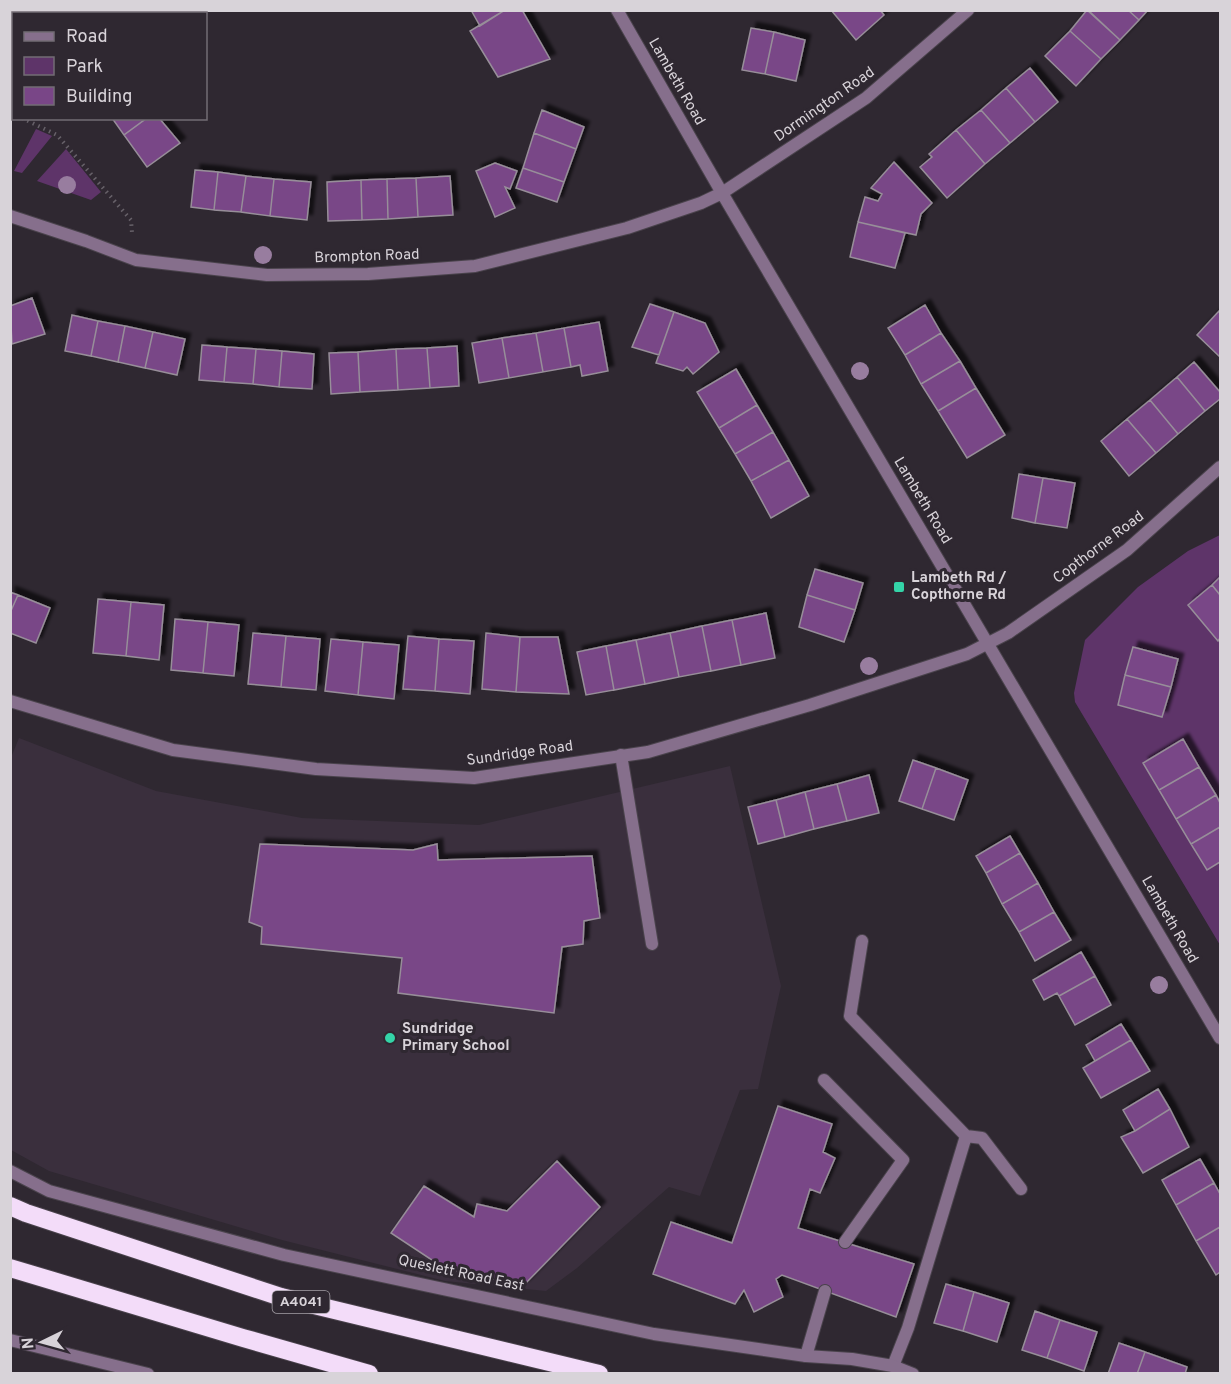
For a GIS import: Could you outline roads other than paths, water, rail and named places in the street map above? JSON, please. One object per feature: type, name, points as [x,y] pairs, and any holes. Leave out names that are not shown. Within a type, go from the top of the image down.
[{"type":"highway","name":"A4041","points":[[10,1206],[280,1297],[599,1374]]},
{"type":"highway","points":[[10,1268],[369,1374]]},
{"type":"street","name":"Lambeth Road","points":[[617,10],[722,193],[1221,1038]]},
{"type":"street","name":"Dormington Road","points":[[722,193],[866,98],[968,10]]},
{"type":"street","name":"Brompton Road","points":[[10,216],[136,260],[267,275],[368,274],[475,266],[627,228],[701,203],[722,193]]},
{"type":"street","name":"Copthorne Road","points":[[988,642],[1008,633],[1126,550],[1221,467]]},
{"type":"street","name":"Sundridge Road","points":[[10,701],[173,750],[316,769],[474,777],[648,752],[810,705],[966,654],[988,642]]},
{"type":"street","points":[[621,755],[652,944]]},
{"type":"street","points":[[862,940],[850,1016],[966,1136],[981,1138],[1021,1189]]},
{"type":"street","points":[[824,1080],[903,1160],[844,1242]]},
{"type":"street","points":[[893,1366],[908,1328],[966,1136]]},
{"type":"street","name":"Queslett Road East","points":[[10,1171],[49,1191],[284,1255],[654,1334],[806,1356],[852,1359],[893,1366],[914,1374]]},
{"type":"street","points":[[806,1356],[825,1291]]},
{"type":"street","points":[[10,1340],[148,1374]]},
{"type":"place","name":"Lambeth Rd / Copthorne Rd","points":[[899,587]]},
{"type":"place","name":"Sundridge Primary School","points":[[390,1038]]}]
